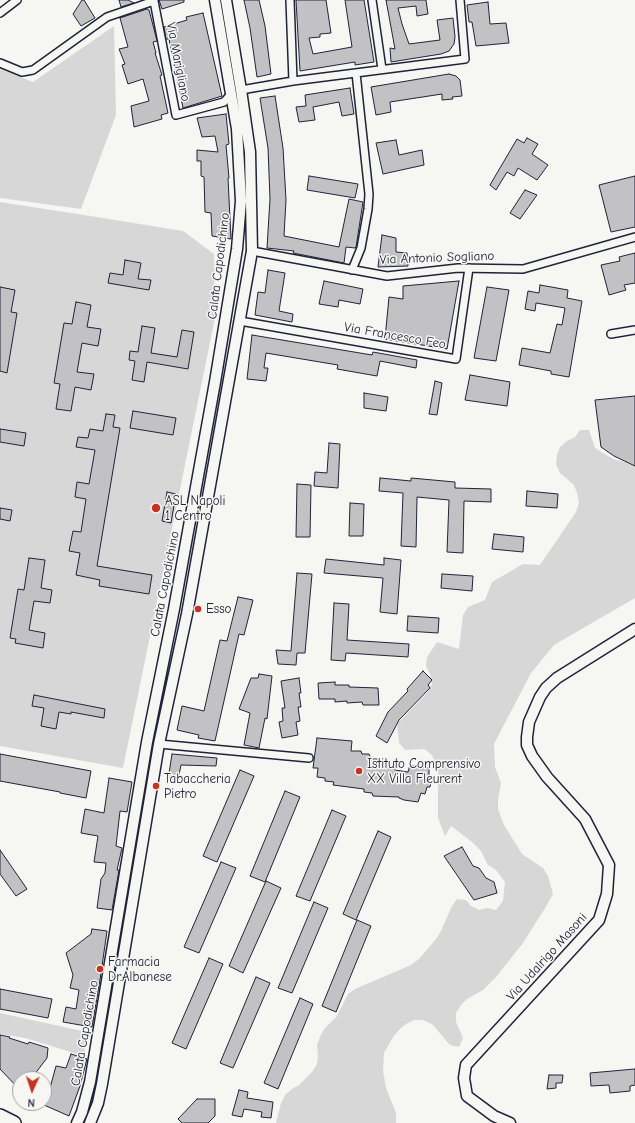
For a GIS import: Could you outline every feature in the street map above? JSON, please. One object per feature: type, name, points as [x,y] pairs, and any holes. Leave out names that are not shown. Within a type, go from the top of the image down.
[{"type":"highway","points":[[0,1116],[14,1123]]},
{"type":"main road","name":"Calata Capodichino","points":[[77,1123],[82,1112],[90,1082],[147,742],[213,398],[237,249],[241,201],[237,129],[215,0]]},
{"type":"main road","name":"Calata Capodichino","points":[[90,1123],[98,1103],[102,1084],[159,744],[187,614],[252,251],[250,152],[226,0]]},
{"type":"main road","points":[[231,94],[241,90]]},
{"type":"main road","name":"Via Antonio Sogliano","points":[[237,249],[252,251]]},
{"type":"main road","name":"Via Udalrigo Masoni","points":[[510,1123],[494,1116],[467,1096],[464,1078],[466,1064],[599,920],[607,894],[609,866],[585,819],[547,777],[532,756],[527,745],[529,722],[540,697],[546,688],[557,678],[635,629]]},
{"type":"main road","points":[[147,742],[159,744]]},
{"type":"street","points":[[0,13],[17,0]]},
{"type":"street","points":[[290,0],[293,81]]},
{"type":"street","points":[[372,0],[382,70]]},
{"type":"street","points":[[241,90],[293,81],[465,59],[460,0]]},
{"type":"street","name":"Via Marigliano","points":[[0,63],[22,72],[34,70],[107,17],[154,1],[176,115],[224,102],[231,94]]},
{"type":"street","points":[[352,270],[361,248],[368,209],[369,194],[356,73]]},
{"type":"street","name":"Via Antonio Sogliano","points":[[252,251],[387,276],[458,268],[523,269],[635,237]]},
{"type":"street","name":"Via Francesco Feo","points":[[240,321],[456,359],[469,268]]},
{"type":"street","points":[[611,334],[635,330]]},
{"type":"street","points":[[159,744],[309,758]]},
{"type":"shaded area","points":[[114,26],[116,115],[81,209],[0,198],[0,69],[33,82]]},
{"type":"shaded area","points":[[0,202],[183,231],[214,254],[215,318],[123,768],[0,746]]},
{"type":"shaded area","points":[[580,430],[589,430],[595,448],[616,460],[635,464],[635,598],[554,645],[531,673],[494,744],[495,767],[501,783],[498,809],[504,825],[522,854],[543,868],[548,876],[553,894],[523,943],[496,977],[483,990],[467,999],[456,1013],[456,1022],[463,1038],[459,1047],[450,1045],[432,1024],[423,1020],[414,1020],[406,1024],[393,1037],[384,1053],[383,1071],[386,1088],[396,1113],[396,1123],[276,1123],[281,1103],[285,1095],[299,1085],[312,1072],[317,1064],[317,1045],[320,1037],[324,1029],[337,1016],[348,994],[355,989],[411,965],[419,959],[437,938],[452,906],[457,899],[466,900],[471,906],[479,910],[488,908],[496,910],[503,901],[505,882],[496,870],[488,865],[481,851],[451,826],[445,836],[438,818],[438,772],[436,763],[431,754],[424,749],[405,750],[399,743],[397,724],[428,692],[432,684],[430,674],[426,666],[427,657],[437,642],[459,649],[463,615],[468,607],[485,600],[492,582],[523,564],[540,565],[576,512],[579,503],[574,485],[560,473],[556,464],[560,447],[575,437]]},
{"type":"shaded area","points":[[0,1013],[87,1032],[84,1056],[25,1038],[0,1034]]},
{"type":"building","points":[[82,0],[84,0],[95,18],[81,26],[73,14]]},
{"type":"building","points":[[119,0],[128,0],[134,3],[121,7]]},
{"type":"building","points":[[159,0],[184,0],[184,2],[162,9]]},
{"type":"building","points":[[244,0],[259,0],[265,26],[271,74],[257,77],[250,28]]},
{"type":"building","points":[[296,0],[326,0],[331,33],[320,34],[320,37],[309,38],[313,54],[352,47],[345,0],[364,0],[374,62],[355,65],[355,62],[300,71]]},
{"type":"building","points":[[386,0],[426,0],[428,14],[417,16],[416,6],[398,8],[409,44],[440,40],[437,20],[453,18],[455,37],[454,44],[449,51],[441,54],[391,62],[390,48],[395,49]]},
{"type":"building","points":[[488,2],[490,24],[506,23],[509,43],[476,46],[472,22],[469,22],[467,5]]},
{"type":"building","points":[[147,9],[149,10],[157,41],[153,42],[162,75],[160,76],[168,113],[161,115],[162,119],[134,127],[131,106],[149,101],[143,79],[128,84],[122,65],[125,64],[119,49],[128,47],[120,18]]},
{"type":"building","points":[[203,13],[222,96],[183,108],[169,39],[166,39],[164,27],[187,20],[186,17]]},
{"type":"building","points":[[449,74],[456,76],[460,80],[462,96],[442,100],[442,94],[390,102],[391,112],[376,115],[371,87]]},
{"type":"building","points":[[350,88],[354,114],[342,116],[339,102],[313,107],[315,120],[299,122],[296,107],[306,106],[305,95]]},
{"type":"building","points":[[275,96],[283,148],[286,200],[284,236],[339,247],[349,199],[363,202],[356,247],[346,247],[344,263],[293,253],[294,251],[267,248],[270,199],[268,148],[260,98]]},
{"type":"building","points":[[226,114],[229,144],[226,145],[229,178],[231,239],[212,236],[211,213],[205,212],[204,177],[201,176],[201,161],[197,161],[197,150],[218,152],[215,136],[202,137],[197,118]]},
{"type":"building","points":[[527,138],[538,144],[532,154],[548,165],[537,180],[518,168],[514,176],[507,172],[496,190],[490,185],[517,139],[524,143]]},
{"type":"building","points":[[396,140],[399,155],[422,150],[424,165],[383,174],[376,143]]},
{"type":"building","points":[[309,176],[358,184],[355,198],[307,190]]},
{"type":"building","points":[[635,176],[635,227],[611,232],[599,185]]},
{"type":"building","points":[[525,190],[537,195],[520,219],[510,213]]},
{"type":"building","points":[[382,235],[396,238],[396,252],[407,253],[408,266],[378,267]]},
{"type":"building","points":[[635,253],[635,283],[624,285],[626,290],[609,295],[601,265],[620,261],[619,257]]},
{"type":"building","points":[[125,260],[141,263],[138,279],[151,280],[149,290],[108,283],[110,273],[123,275]]},
{"type":"building","points":[[268,270],[285,273],[279,311],[293,314],[292,322],[255,315],[258,292],[265,293]]},
{"type":"building","points":[[324,281],[363,289],[360,304],[339,300],[338,307],[319,304]]},
{"type":"building","points":[[459,281],[447,349],[385,339],[389,297],[403,299],[403,286]]},
{"type":"building","points":[[540,285],[568,290],[567,298],[582,301],[569,377],[551,374],[551,371],[519,365],[522,348],[550,353],[557,324],[562,325],[565,308],[536,303],[535,311],[525,309],[528,291],[539,293]]},
{"type":"building","points":[[0,287],[15,290],[11,312],[17,313],[7,373],[0,371]]},
{"type":"building","points":[[487,287],[509,290],[496,361],[474,358]]},
{"type":"building","points":[[76,302],[91,305],[87,327],[101,329],[98,346],[82,343],[77,372],[94,374],[91,390],[75,387],[71,411],[56,409],[60,384],[54,383],[64,323],[72,324]]},
{"type":"building","points":[[142,326],[155,328],[151,353],[177,357],[182,330],[194,332],[188,369],[147,362],[144,382],[132,380],[135,361],[129,360],[130,351],[138,352]]},
{"type":"building","points":[[252,335],[372,355],[373,352],[417,360],[416,368],[380,361],[377,376],[337,369],[338,365],[266,353],[264,368],[268,368],[266,381],[247,379]]},
{"type":"building","points":[[470,375],[510,382],[507,406],[465,400]]},
{"type":"building","points":[[435,381],[442,383],[437,415],[429,414]]},
{"type":"building","points":[[364,393],[388,397],[386,411],[364,408]]},
{"type":"building","points":[[635,396],[635,466],[614,456],[601,447],[595,400]]},
{"type":"building","points":[[133,411],[176,418],[173,435],[130,428]]},
{"type":"building","points":[[106,414],[115,415],[113,427],[120,428],[97,566],[152,575],[149,594],[99,586],[100,580],[76,575],[80,553],[69,551],[73,531],[81,532],[86,499],[75,497],[77,482],[89,484],[95,450],[76,447],[78,437],[88,438],[90,429],[103,431]]},
{"type":"building","points":[[0,429],[26,433],[24,446],[0,442]]},
{"type":"building","points":[[329,443],[340,444],[338,488],[314,486],[315,472],[327,473]]},
{"type":"building","points":[[380,478],[411,481],[411,478],[455,482],[455,488],[491,489],[491,502],[464,501],[463,553],[447,552],[449,500],[417,497],[416,547],[401,546],[403,493],[379,491]]},
{"type":"building","points":[[297,484],[311,485],[310,537],[296,537]]},
{"type":"building","points":[[527,491],[558,494],[557,508],[526,506]]},
{"type":"building","points":[[167,492],[176,494],[171,523],[162,521]]},
{"type":"building","points":[[350,503],[364,504],[363,536],[349,536]]},
{"type":"building","points":[[0,508],[12,510],[10,521],[0,519]]},
{"type":"building","points":[[494,534],[524,537],[523,552],[492,549]]},
{"type":"building","points":[[29,558],[45,560],[41,588],[52,590],[50,603],[34,601],[29,630],[45,633],[43,648],[15,643],[16,639],[10,638],[18,589],[24,590]]},
{"type":"building","points":[[384,558],[401,560],[397,614],[380,612],[383,578],[324,573],[326,559],[384,565]]},
{"type":"building","points":[[297,573],[312,574],[305,653],[297,653],[296,665],[278,664],[276,650],[291,651]]},
{"type":"building","points":[[442,574],[473,576],[472,591],[441,588]]},
{"type":"building","points":[[238,597],[253,600],[244,635],[239,634],[215,741],[198,738],[199,735],[177,730],[182,706],[204,711],[220,640],[227,641]]},
{"type":"building","points":[[334,603],[349,604],[347,640],[409,644],[408,657],[346,653],[345,661],[331,660]]},
{"type":"building","points":[[408,616],[439,618],[438,633],[407,631]]},
{"type":"building","points":[[423,671],[432,680],[428,685],[430,688],[399,720],[387,743],[376,736],[388,712],[408,691],[407,689]]},
{"type":"building","points":[[259,674],[272,676],[267,719],[265,718],[259,748],[244,745],[250,713],[239,709],[251,678],[258,678]]},
{"type":"building","points":[[299,678],[301,707],[298,707],[300,721],[296,722],[298,735],[282,738],[279,722],[283,721],[282,708],[285,708],[281,681]]},
{"type":"building","points":[[335,682],[335,685],[349,685],[349,687],[378,688],[379,705],[363,705],[362,702],[335,702],[335,699],[319,699],[318,683]]},
{"type":"building","points":[[34,695],[105,709],[104,718],[71,712],[71,714],[59,712],[56,729],[41,726],[44,708],[32,706]]},
{"type":"building","name":"Istituto Comprensivo XX Villa Fleurent","points":[[317,738],[352,741],[351,751],[361,751],[362,754],[369,754],[371,759],[378,759],[380,762],[387,762],[388,766],[394,767],[395,770],[408,772],[410,765],[429,768],[429,775],[432,778],[430,787],[427,787],[425,794],[421,793],[418,802],[404,800],[399,797],[373,796],[372,793],[364,792],[364,789],[333,785],[334,782],[325,781],[325,778],[317,777],[318,768],[313,768]]},
{"type":"building","points":[[0,754],[91,771],[86,798],[0,781]]},
{"type":"building","points":[[172,754],[217,758],[216,766],[181,765],[178,780],[173,782],[168,780]]},
{"type":"building","points":[[240,770],[254,776],[217,862],[203,856]]},
{"type":"building","points":[[109,778],[132,782],[127,812],[120,811],[116,846],[122,848],[117,870],[119,870],[112,910],[97,908],[101,879],[105,873],[106,863],[94,862],[98,836],[81,833],[85,809],[104,813]]},
{"type":"building","points":[[285,791],[300,797],[265,882],[250,876]]},
{"type":"building","points":[[332,810],[346,816],[310,901],[296,896]]},
{"type":"building","points":[[378,831],[391,837],[356,920],[343,914]]},
{"type":"building","points":[[462,847],[473,866],[479,868],[486,878],[494,882],[497,893],[474,900],[444,856]]},
{"type":"building","points":[[0,850],[27,889],[16,896],[0,874]]},
{"type":"building","points":[[221,862],[236,868],[199,953],[184,947]]},
{"type":"building","points":[[266,881],[281,888],[243,973],[229,966]]},
{"type":"building","points":[[314,902],[328,908],[292,993],[278,988]]},
{"type":"building","points":[[357,920],[371,926],[336,1012],[322,1006]]},
{"type":"building","points":[[92,929],[107,931],[92,1027],[63,1022],[66,1007],[76,1009],[79,990],[70,988],[73,975],[66,953],[91,934]]},
{"type":"building","points":[[209,958],[223,964],[186,1049],[172,1043]]},
{"type":"building","points":[[256,977],[270,983],[233,1068],[220,1063]]},
{"type":"building","points":[[0,989],[52,999],[48,1018],[0,1009]]},
{"type":"building","points":[[300,998],[313,1004],[278,1089],[264,1083]]},
{"type":"building","points":[[0,1035],[28,1044],[29,1042],[48,1048],[47,1058],[37,1071],[12,1071],[12,1082],[0,1069]]},
{"type":"building","points":[[71,1054],[87,1059],[80,1086],[69,1116],[52,1109],[52,1081],[56,1066],[66,1068]]},
{"type":"building","points":[[635,1069],[635,1085],[630,1086],[630,1091],[610,1093],[609,1085],[591,1086],[590,1073]]},
{"type":"building","points":[[549,1075],[563,1075],[562,1083],[556,1083],[556,1088],[547,1089]]},
{"type":"building","points":[[239,1090],[248,1092],[247,1098],[273,1102],[271,1118],[261,1117],[262,1112],[244,1109],[242,1117],[232,1115]]},
{"type":"building","points":[[197,1099],[215,1099],[215,1116],[208,1123],[182,1123],[178,1119]]},
{"type":"place","name":"ASL Napoli 1 Centro","points":[[156,508]]},
{"type":"place","name":"Esso","points":[[198,609]]},
{"type":"place","name":"Istituto Comprensivo XX Villa Fleurent","points":[[359,771]]},
{"type":"place","name":"Tabaccheria Pietro","points":[[156,786]]},
{"type":"place","name":"Farmacia Dr.Albanese","points":[[100,969]]}]
